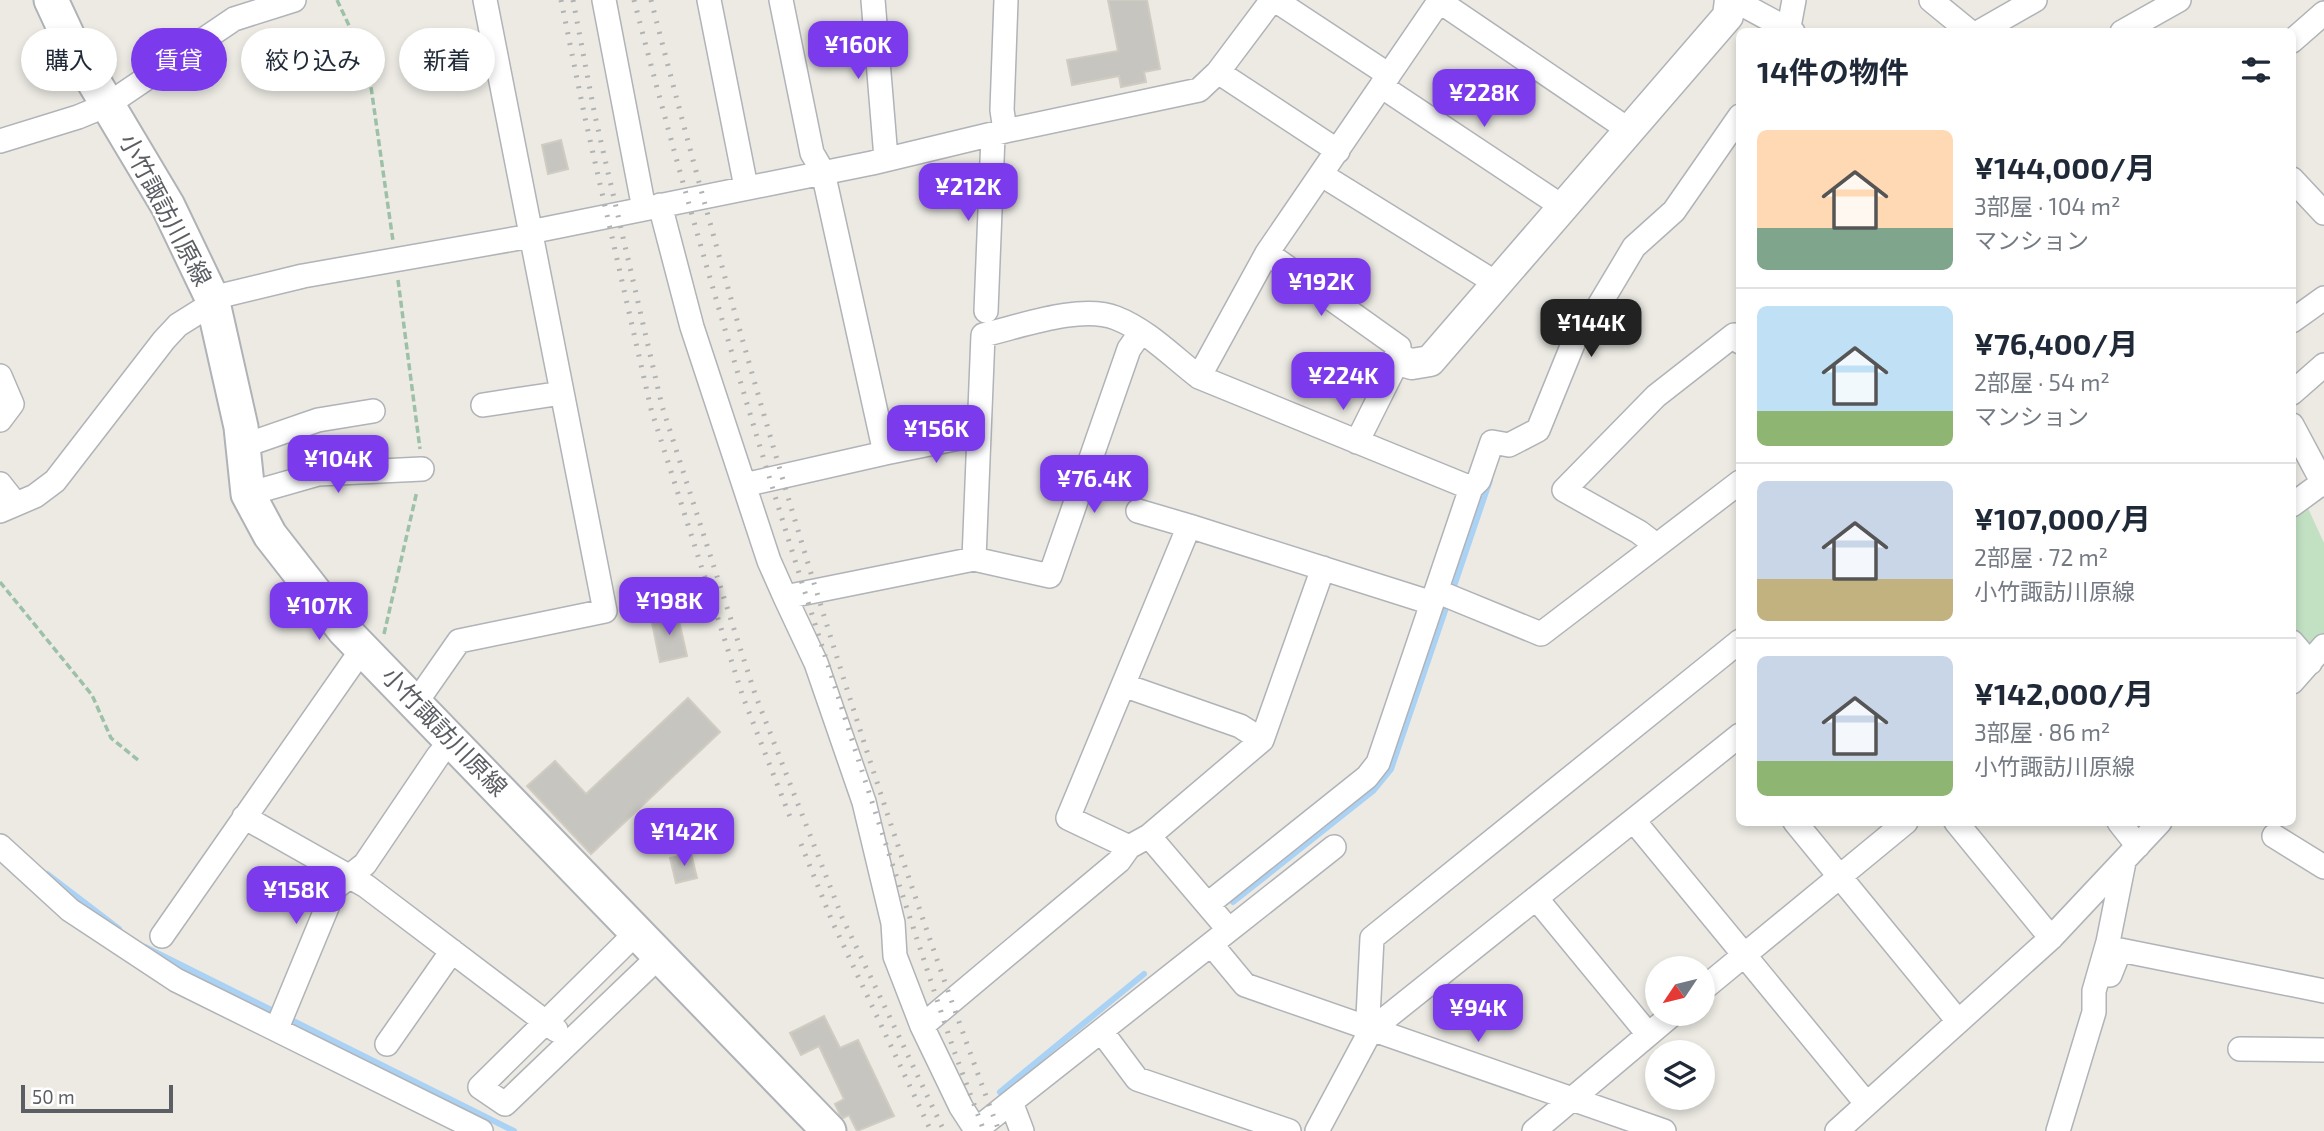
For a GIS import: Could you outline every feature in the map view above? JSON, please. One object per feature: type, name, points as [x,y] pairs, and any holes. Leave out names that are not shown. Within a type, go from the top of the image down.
[{"type":"main road","name":"小竹諏訪川原線","points":[[51,0],[72,45],[168,206],[212,300],[243,446],[248,494],[270,535],[344,630],[662,957],[819,1128]]},
{"type":"street","points":[[0,141],[78,117],[107,105],[234,19],[294,0]]},
{"type":"street","points":[[415,704],[459,641],[605,611],[485,0]]},
{"type":"street","points":[[604,0],[652,207],[769,561],[816,663],[863,802],[893,923],[895,956],[922,1026],[961,1107],[976,1130],[1334,847]]},
{"type":"street","points":[[709,0],[746,187]]},
{"type":"street","points":[[781,0],[812,153],[823,172],[885,453]]},
{"type":"street","points":[[873,0],[886,158]]},
{"type":"street","points":[[986,311],[1002,110],[1006,0]]},
{"type":"street","points":[[0,484],[7,507],[35,496],[55,481],[164,340],[178,325],[212,300],[303,276],[396,261],[530,234],[1199,90],[1218,72],[1274,0],[1563,207]]},
{"type":"street","points":[[1199,377],[1267,253],[1439,0],[1629,130]]},
{"type":"street","points":[[1398,360],[1412,364],[1430,361],[1728,16],[1732,0],[1784,28]]},
{"type":"street","points":[[1790,28],[1794,0]]},
{"type":"street","points":[[1931,0],[1965,28]]},
{"type":"street","points":[[1986,28],[2035,0]]},
{"type":"street","points":[[2129,28],[2179,0]]},
{"type":"street","points":[[2296,39],[2320,25]]},
{"type":"street","points":[[1218,72],[1338,151]]},
{"type":"street","points":[[1208,904],[1367,777],[1378,763],[1442,597],[1471,488],[1479,481],[1492,442],[1509,445],[1538,430],[1575,339],[1586,330],[1634,247],[1674,211],[1736,122]]},
{"type":"street","points":[[1322,175],[1496,283]]},
{"type":"street","points":[[2296,183],[2324,213]]},
{"type":"street","points":[[1267,253],[1399,347],[1398,360],[1357,442]]},
{"type":"street","points":[[2296,318],[2324,298]]},
{"type":"street","points":[[974,559],[983,335],[1066,316],[1093,314],[1114,317],[1141,332],[1199,377],[1471,488]]},
{"type":"street","points":[[785,597],[974,559],[1050,576],[1129,349],[1141,332]]},
{"type":"street","points":[[1656,545],[1639,531],[1564,490],[1656,396],[1734,335],[1736,337]]},
{"type":"street","points":[[2296,390],[2324,365]]},
{"type":"street","points":[[0,376],[12,404],[0,420]]},
{"type":"street","points":[[483,405],[562,393]]},
{"type":"street","points":[[243,446],[318,420],[373,411]]},
{"type":"street","points":[[2296,433],[2323,484],[2296,502]]},
{"type":"street","points":[[744,485],[979,434]]},
{"type":"street","points":[[248,494],[318,474],[422,469]]},
{"type":"street","points":[[1138,511],[1322,568],[1442,597],[1541,634],[1736,485]]},
{"type":"street","points":[[1189,526],[1068,818],[1139,841],[1208,904],[1220,937],[1245,985],[1664,1131]]},
{"type":"street","points":[[922,1026],[1262,740],[1322,568]]},
{"type":"street","points":[[1371,1030],[1368,1017],[1372,938],[1736,644]]},
{"type":"street","points":[[2296,644],[2317,654],[2296,678]]},
{"type":"street","points":[[162,936],[244,817],[369,656]]},
{"type":"street","points":[[1123,685],[1240,726],[1262,740]]},
{"type":"street","points":[[277,1027],[335,888],[365,864],[438,756],[452,740]]},
{"type":"street","points":[[1317,1131],[1371,1030],[1634,821],[1736,744]]},
{"type":"street","points":[[244,817],[347,876],[452,950],[546,1021],[569,1043]]},
{"type":"street","points":[[1634,821],[1866,1103]]},
{"type":"street","points":[[1798,826],[1958,1021]]},
{"type":"street","points":[[1715,979],[1901,826]]},
{"type":"street","points":[[1959,826],[2051,938]]},
{"type":"street","points":[[2094,1012],[2094,991],[2131,854],[2120,826]]},
{"type":"street","points":[[1837,1131],[2051,938],[2156,826]]},
{"type":"street","points":[[2274,836],[2324,867]]},
{"type":"street","points":[[0,846],[70,910],[176,980],[277,1027],[481,1131]]},
{"type":"street","points":[[1536,898],[1648,1034]]},
{"type":"street","points":[[637,932],[480,1087],[505,1104],[649,966],[662,957]]},
{"type":"street","points":[[387,1044],[452,950]]},
{"type":"street","points":[[2058,1131],[2094,1012],[2104,996],[2120,950],[2324,991]]},
{"type":"street","points":[[1534,1131],[1658,1026]]},
{"type":"street","points":[[1101,1032],[1137,1079],[1289,1131]]},
{"type":"street","points":[[2240,1049],[2324,1050]]},
{"type":"street","points":[[1011,1102],[1023,1131]]},
{"type":"path","points":[[337,0],[368,66],[422,469],[369,656]]},
{"type":"path","points":[[0,582],[92,695],[111,738],[138,760]]},
{"type":"green space","points":[[2307,506],[2324,543],[2324,638],[2308,650],[2296,634],[2296,515]]},
{"type":"building","points":[[1108,0],[1147,0],[1160,69],[1144,72],[1146,82],[1121,87],[1119,76],[1072,85],[1067,60],[1118,51]]},
{"type":"building","points":[[561,140],[568,169],[548,174],[542,145]]},
{"type":"building","points":[[677,612],[687,656],[660,662],[651,618]]},
{"type":"building","points":[[688,698],[720,732],[591,854],[527,786],[555,761],[586,794]]},
{"type":"building","points":[[695,827],[702,843],[678,853],[672,837]]},
{"type":"building","points":[[691,853],[697,878],[676,883],[670,858]]},
{"type":"building","points":[[824,1016],[840,1048],[858,1040],[894,1116],[857,1131],[849,1115],[843,1118],[840,1115],[835,1104],[844,1099],[819,1046],[801,1055],[790,1033]]},
{"type":"waterway","points":[[1452,592],[1490,480]]},
{"type":"waterway","points":[[1233,902],[1373,791],[1391,769],[1448,602]]},
{"type":"waterway","points":[[47,874],[119,929]]},
{"type":"waterway","points":[[145,947],[514,1131]]},
{"type":"waterway","points":[[1000,1092],[1144,974]]},
{"type":"railway","points":[[561,0],[651,409],[743,697],[792,822]]},
{"type":"railway","points":[[573,0],[595,116],[662,406],[755,694],[842,917],[944,1131]]},
{"type":"railway","points":[[634,0],[706,264],[784,527],[953,1048],[984,1131]]},
{"type":"railway","points":[[651,0],[727,286],[810,570],[900,852],[999,1131]]},
{"type":"railway","points":[[801,844],[832,921],[931,1131]]}]
